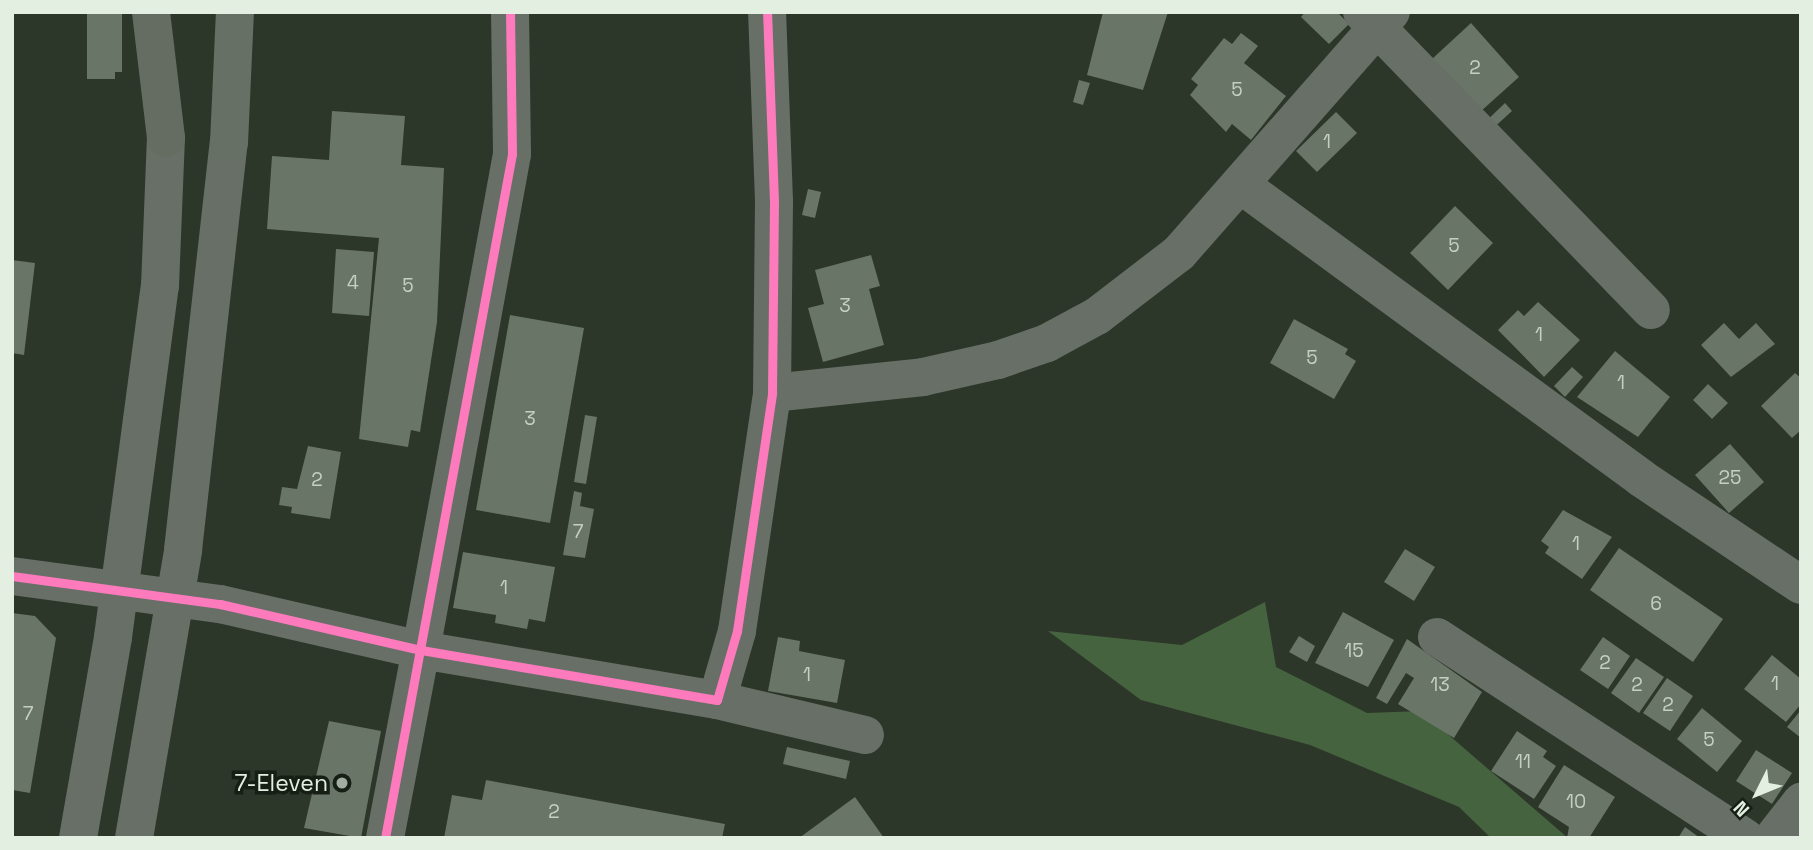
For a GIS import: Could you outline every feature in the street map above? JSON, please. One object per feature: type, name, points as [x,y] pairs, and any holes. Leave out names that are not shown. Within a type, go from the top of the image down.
[{"type":"highway","points":[[151,12],[166,138]]},
{"type":"main road","points":[[166,138],[171,12]]},
{"type":"main road","points":[[229,143],[234,12]]},
{"type":"street","points":[[385,838],[512,155],[510,12]]},
{"type":"street","points":[[717,699],[737,631],[772,393],[774,201],[767,12]]},
{"type":"street","points":[[772,393],[923,377],[1047,343],[1135,290],[1179,253],[1241,185],[1377,17],[1651,310]]},
{"type":"street","points":[[78,838],[118,592],[160,286],[166,138]]},
{"type":"street","points":[[134,838],[176,598],[229,143]]},
{"type":"street","points":[[1241,185],[1641,478],[1801,585]]},
{"type":"street","points":[[12,576],[176,598],[421,649],[717,699],[865,735]]},
{"type":"street","points":[[1437,637],[1745,838]]},
{"type":"street","points":[[1773,838],[1800,805]]},
{"type":"green space","points":[[1265,602],[1276,667],[1367,713],[1421,711],[1568,838],[1491,838],[1459,807],[1310,745],[1141,700],[1048,631],[1182,645]]},
{"type":"building","points":[[87,12],[122,12],[122,72],[115,72],[115,79],[87,79]]},
{"type":"building","points":[[1103,12],[1168,12],[1143,90],[1087,75]]},
{"type":"building","points":[[1305,12],[1337,12],[1349,24],[1329,44],[1301,17]]},
{"type":"building","points":[[1471,23],[1519,77],[1480,112],[1432,59]]},
{"type":"building","points":[[1241,33],[1258,46],[1244,63],[1286,96],[1251,140],[1232,124],[1226,132],[1190,95],[1198,85],[1191,79],[1224,38],[1232,44]]},
{"type":"building","points":[[1079,80],[1090,83],[1083,105],[1073,102]]},
{"type":"building","points":[[1505,103],[1512,111],[1489,132],[1482,125]]},
{"type":"building","points":[[332,111],[405,116],[401,165],[444,168],[437,322],[420,432],[411,430],[408,447],[359,439],[379,238],[267,229],[272,156],[329,160]]},
{"type":"building","points":[[1336,112],[1357,133],[1317,172],[1296,151]]},
{"type":"building","points":[[808,189],[821,192],[815,218],[802,215]]},
{"type":"building","points":[[1455,206],[1493,243],[1448,290],[1410,253]]},
{"type":"building","points":[[336,249],[374,252],[369,316],[332,313]]},
{"type":"building","points":[[871,255],[880,286],[869,289],[884,345],[823,362],[808,308],[824,304],[815,270]]},
{"type":"building","points":[[12,260],[35,263],[24,355],[12,353]]},
{"type":"building","points":[[1538,302],[1580,340],[1544,377],[1498,330],[1518,310],[1524,316]]},
{"type":"building","points":[[510,315],[584,328],[550,523],[476,510]]},
{"type":"building","points":[[1294,319],[1348,349],[1345,354],[1356,361],[1334,399],[1270,363]]},
{"type":"building","points":[[1724,323],[1739,339],[1756,323],[1775,344],[1731,377],[1701,345]]},
{"type":"building","points":[[1615,351],[1670,397],[1638,437],[1577,397]]},
{"type":"building","points":[[1572,367],[1583,377],[1565,397],[1554,386]]},
{"type":"building","points":[[1795,373],[1801,378],[1801,430],[1792,438],[1761,406]]},
{"type":"building","points":[[1708,384],[1728,403],[1712,419],[1693,400]]},
{"type":"building","points":[[585,415],[597,417],[586,484],[574,482]]},
{"type":"building","points":[[1730,444],[1764,482],[1729,513],[1695,475]]},
{"type":"building","points":[[308,446],[341,452],[330,519],[291,513],[292,507],[279,505],[282,487],[297,489]]},
{"type":"building","points":[[574,491],[582,493],[580,506],[594,509],[585,558],[563,555]]},
{"type":"building","points":[[1563,510],[1612,537],[1582,579],[1545,553],[1549,547],[1541,541]]},
{"type":"building","points":[[1619,548],[1723,619],[1693,662],[1590,590]]},
{"type":"building","points":[[1405,549],[1435,567],[1414,601],[1384,582]]},
{"type":"building","points":[[463,552],[555,567],[545,622],[529,619],[527,629],[495,623],[496,615],[453,608]]},
{"type":"building","points":[[1343,612],[1394,640],[1368,687],[1315,663]]},
{"type":"building","points":[[12,613],[35,616],[56,638],[30,793],[12,790]]},
{"type":"building","points":[[1299,636],[1315,646],[1307,662],[1289,652]]},
{"type":"building","points":[[778,637],[800,641],[799,651],[845,660],[837,703],[768,691]]},
{"type":"building","points":[[1603,637],[1630,656],[1608,689],[1580,670]]},
{"type":"building","points":[[1407,639],[1482,692],[1454,738],[1398,704],[1414,678],[1406,673],[1387,704],[1376,698]]},
{"type":"building","points":[[1772,655],[1801,679],[1801,704],[1786,722],[1744,689]]},
{"type":"building","points":[[1636,658],[1664,677],[1639,713],[1611,693]]},
{"type":"building","points":[[1667,678],[1693,696],[1670,731],[1643,713]]},
{"type":"building","points":[[1702,708],[1742,741],[1717,772],[1677,739]]},
{"type":"building","points":[[1801,710],[1801,738],[1787,727]]},
{"type":"building","name":"7-Eleven","points":[[329,721],[381,731],[361,838],[304,828]]},
{"type":"building","points":[[1517,731],[1547,751],[1543,757],[1556,766],[1534,799],[1491,771]]},
{"type":"building","points":[[787,747],[850,761],[846,779],[783,764]]},
{"type":"building","points":[[1756,750],[1792,773],[1772,804],[1736,781]]},
{"type":"building","points":[[1564,765],[1615,797],[1589,838],[1567,838],[1569,827],[1538,807]]},
{"type":"building","points":[[486,780],[725,824],[722,838],[444,838],[452,795],[482,800]]},
{"type":"building","points":[[855,797],[884,838],[799,838]]},
{"type":"building","points":[[1685,827],[1700,838],[1678,838]]},
{"type":"cycle path","points":[[385,838],[512,154],[510,12]]},
{"type":"cycle path","points":[[12,576],[220,604],[421,650],[717,700],[737,631],[772,393],[774,201],[767,12]]},
{"type":"place","name":"7-Eleven","points":[[342,783]]}]
